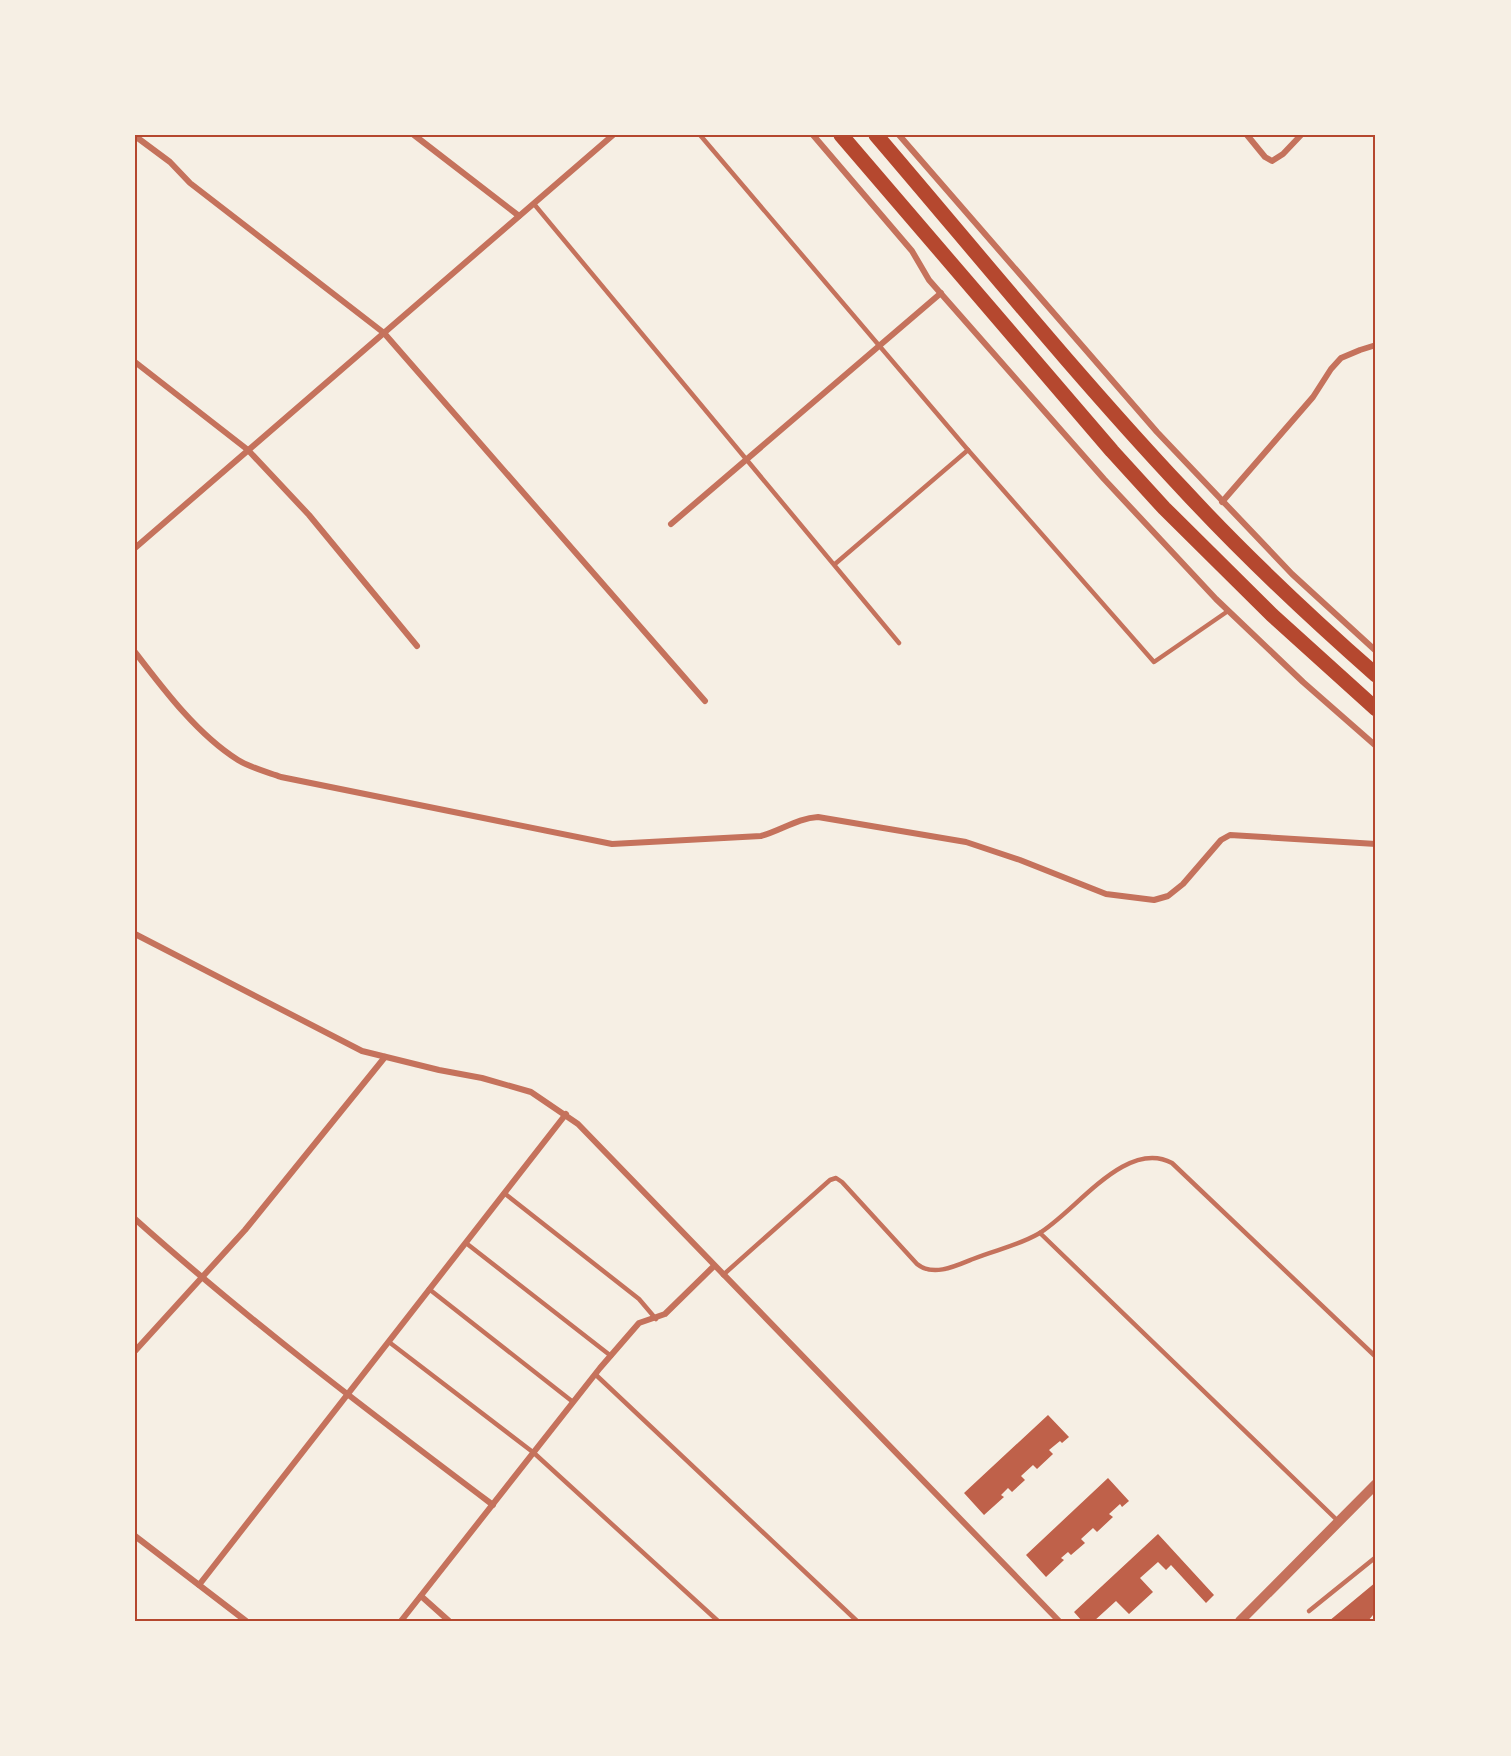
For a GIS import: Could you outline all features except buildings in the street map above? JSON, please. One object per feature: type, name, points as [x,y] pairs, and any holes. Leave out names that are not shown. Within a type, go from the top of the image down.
[{"type":"main road","points":[[841,135],[1112,451],[1164,508],[1272,615],[1376,710]]},
{"type":"main road","points":[[876,135],[1183,490],[1290,596],[1376,675]]},
{"type":"street","points":[[414,135],[519,216]]},
{"type":"street","points":[[135,548],[613,135]]},
{"type":"street","points":[[813,135],[912,252],[929,280],[1104,479],[1228,611],[1303,682],[1376,746]]},
{"type":"street","points":[[899,135],[1157,432],[1292,574],[1376,651]]},
{"type":"street","points":[[1247,135],[1265,157],[1272,161],[1283,154],[1300,135]]},
{"type":"street","points":[[135,136],[170,162],[190,183],[384,333],[705,701]]},
{"type":"street","points":[[671,524],[941,293]]},
{"type":"street","points":[[1222,502],[1313,397],[1330,369],[1341,358],[1376,345]]},
{"type":"street","points":[[135,362],[248,450],[309,515],[417,646]]},
{"type":"street","points":[[135,652],[202,732],[232,756],[261,770],[281,777],[612,844],[761,836],[808,817],[818,817],[966,842],[1020,860],[1106,894],[1154,900],[1168,896],[1183,884],[1221,840],[1230,835],[1376,843]]},
{"type":"street","points":[[135,934],[362,1051],[438,1070],[482,1078],[531,1092],[566,1114],[1059,1621]]},
{"type":"street","points":[[135,1351],[246,1230],[385,1057]]},
{"type":"street","points":[[199,1585],[566,1114]]},
{"type":"street","points":[[135,1219],[202,1278],[493,1505]]},
{"type":"street","points":[[401,1621],[595,1374],[639,1323],[656,1319],[676,1304],[714,1266]]},
{"type":"street","points":[[1240,1621],[1376,1484]]},
{"type":"street","points":[[135,1536],[246,1621]]},
{"type":"street","points":[[421,1596],[449,1621]]},
{"type":"lane","points":[[700,135],[968,450],[1154,662],[1228,611]]},
{"type":"lane","points":[[534,204],[899,643]]},
{"type":"lane","points":[[835,564],[968,450]]},
{"type":"lane","points":[[723,1275],[830,1180],[836,1179],[842,1182],[917,1264],[928,1270],[956,1266],[1005,1249],[1040,1233],[1118,1169],[1147,1157],[1163,1158],[1172,1163],[1376,1357]]},
{"type":"lane","points":[[504,1193],[639,1299],[656,1319]]},
{"type":"lane","points":[[1040,1233],[1339,1522]]},
{"type":"lane","points":[[466,1243],[611,1356]]},
{"type":"lane","points":[[429,1289],[573,1402]]},
{"type":"lane","points":[[389,1342],[534,1453],[718,1621]]},
{"type":"lane","points":[[595,1374],[857,1621]]},
{"type":"lane","points":[[1309,1611],[1376,1557]]}]
